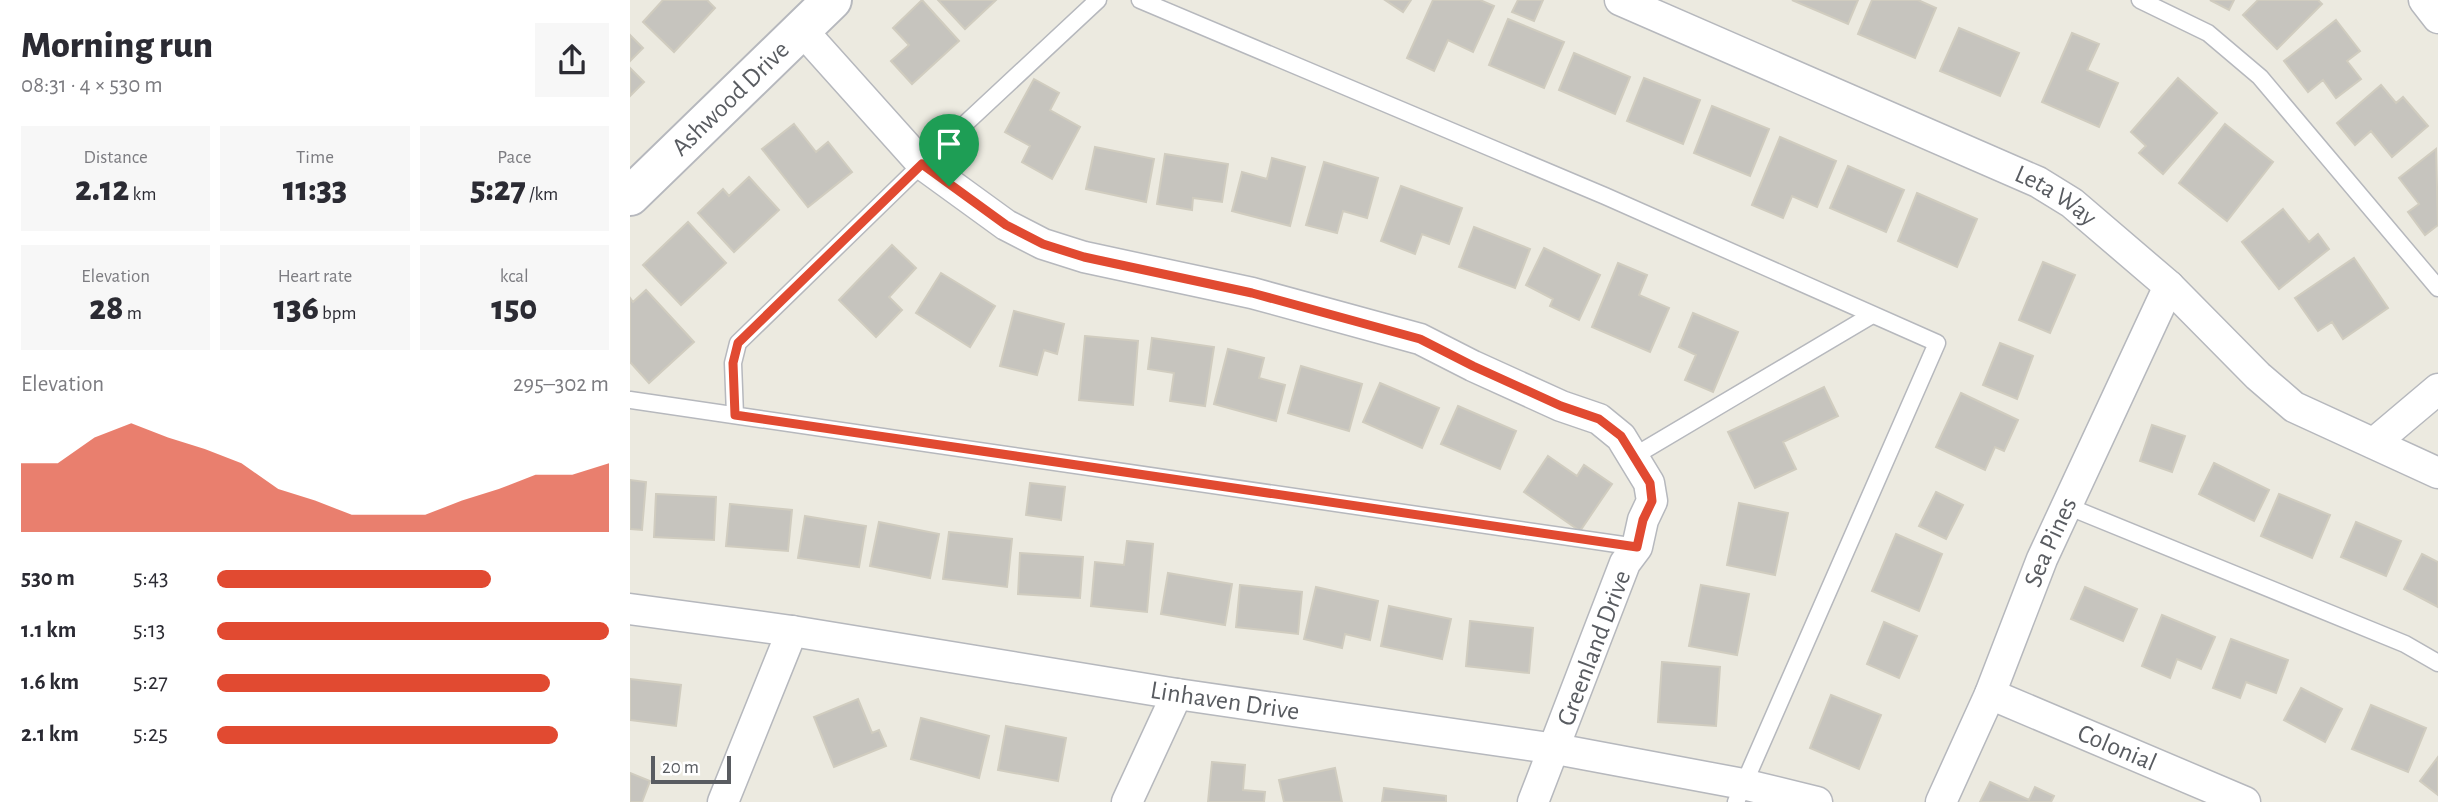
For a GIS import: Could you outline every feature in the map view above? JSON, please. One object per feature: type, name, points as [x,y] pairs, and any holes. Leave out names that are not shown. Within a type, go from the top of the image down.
[{"type":"street","name":"Ashwood Drive","points":[[630,196],[832,0]]},
{"type":"street","name":"Leta Way","points":[[1620,0],[2038,182],[2072,203],[2169,286],[2258,376],[2294,407],[2438,474]]},
{"type":"street","points":[[2424,0],[2438,18]]},
{"type":"street","name":"Greenland Drive","points":[[801,29],[922,164],[1006,225],[1043,244],[1084,257],[1252,293],[1420,339],[1511,383],[1599,419],[1621,436],[1636,455],[1650,483],[1652,501],[1643,520],[1637,547],[1625,563],[1578,681],[1556,750],[1534,802]]},
{"type":"street","name":"Sea Pines","points":[[1941,802],[1990,694],[2042,559],[2169,286]]},
{"type":"street","points":[[2374,443],[2438,389]]},
{"type":"street","name":"Linhaven Drive","points":[[630,609],[792,631],[1177,695],[1556,750],[1739,793],[1817,802]]},
{"type":"street","points":[[723,802],[792,631]]},
{"type":"street","name":"Colonial","points":[[1990,694],[2245,802]]},
{"type":"street","points":[[1127,802],[1177,695]]},
{"type":"lane","points":[[735,415],[733,363],[738,343],[922,164],[1098,0]]},
{"type":"lane","points":[[1140,0],[1605,196],[1937,343],[1739,793]]},
{"type":"lane","points":[[2140,0],[2208,33],[2260,78],[2438,288]]},
{"type":"lane","points":[[1636,455],[1872,315]]},
{"type":"lane","points":[[630,400],[1637,547]]},
{"type":"lane","points":[[2067,506],[2405,644],[2438,663]]},
{"type":"building","points":[[663,0],[707,0],[715,8],[674,52],[643,22]]},
{"type":"building","points":[[922,0],[959,41],[912,84],[891,61],[909,45],[893,28]]},
{"type":"building","points":[[938,0],[996,0],[965,29]]},
{"type":"building","points":[[1385,0],[1411,0],[1403,12]]},
{"type":"building","points":[[1433,0],[1480,0],[1494,6],[1473,52],[1448,40],[1434,71],[1407,58]]},
{"type":"building","points":[[1518,0],[1543,0],[1534,21],[1512,12]]},
{"type":"building","points":[[1792,0],[1858,0],[1848,24]]},
{"type":"building","points":[[1872,0],[1918,0],[1936,8],[1915,58],[1858,34]]},
{"type":"building","points":[[2210,0],[2234,0],[2229,10]]},
{"type":"building","points":[[2258,0],[2318,0],[2322,4],[2277,49],[2243,15]]},
{"type":"building","points":[[1508,19],[1564,42],[1544,88],[1489,65]]},
{"type":"building","points":[[2336,20],[2360,51],[2347,61],[2361,79],[2336,98],[2323,80],[2308,92],[2284,61]]},
{"type":"building","points":[[1959,28],[2019,53],[2000,96],[1940,71]]},
{"type":"building","points":[[2072,33],[2099,44],[2087,70],[2118,83],[2099,127],[2042,102]]},
{"type":"building","points":[[630,35],[643,48],[630,61]]},
{"type":"building","points":[[1574,53],[1630,77],[1615,114],[1559,90]]},
{"type":"building","points":[[630,68],[644,82],[630,96]]},
{"type":"building","points":[[1644,78],[1700,100],[1683,144],[1627,121]]},
{"type":"building","points":[[2178,78],[2217,113],[2163,174],[2139,153],[2146,146],[2131,132]]},
{"type":"building","points":[[1034,79],[1059,93],[1050,110],[1080,127],[1052,179],[1022,162],[1030,146],[1005,132]]},
{"type":"building","points":[[2381,85],[2396,103],[2403,97],[2428,126],[2392,157],[2371,131],[2355,145],[2337,123]]},
{"type":"building","points":[[1712,106],[1769,129],[1750,176],[1694,153]]},
{"type":"building","points":[[794,124],[816,152],[828,142],[852,172],[808,207],[762,149]]},
{"type":"building","points":[[2225,124],[2273,162],[2227,221],[2179,183]]},
{"type":"building","points":[[1780,137],[1836,161],[1817,207],[1792,196],[1783,218],[1752,205]]},
{"type":"building","points":[[1095,147],[1154,159],[1146,202],[1086,189]]},
{"type":"building","points":[[2436,149],[2438,225],[2425,235],[2408,212],[2419,204],[2399,178]]},
{"type":"building","points":[[1165,154],[1228,164],[1222,202],[1193,198],[1192,210],[1157,204]]},
{"type":"building","points":[[1272,158],[1305,167],[1290,226],[1232,211],[1242,172],[1267,179]]},
{"type":"building","points":[[1324,162],[1378,178],[1367,218],[1343,211],[1337,233],[1306,225]]},
{"type":"building","points":[[1848,166],[1904,190],[1886,232],[1830,208]]},
{"type":"building","points":[[749,177],[779,210],[734,252],[698,213],[723,189],[729,196]]},
{"type":"building","points":[[1401,186],[1462,208],[1449,244],[1422,234],[1415,254],[1381,241]]},
{"type":"building","points":[[1917,193],[1977,219],[1957,267],[1898,241]]},
{"type":"building","points":[[2283,209],[2309,242],[2318,234],[2329,249],[2279,289],[2242,242]]},
{"type":"building","points":[[688,222],[726,263],[681,305],[643,265]]},
{"type":"building","points":[[1474,227],[1530,249],[1515,288],[1459,267]]},
{"type":"building","points":[[892,245],[916,268],[889,297],[902,310],[876,337],[839,300]]},
{"type":"building","points":[[1544,248],[1600,275],[1579,320],[1550,306],[1553,299],[1526,285]]},
{"type":"building","points":[[2354,258],[2388,308],[2343,339],[2332,322],[2318,331],[2295,298]]},
{"type":"building","points":[[2043,262],[2075,275],[2050,333],[2019,320]]},
{"type":"building","points":[[1618,263],[1647,275],[1639,295],[1669,308],[1650,352],[1592,327]]},
{"type":"building","points":[[941,273],[995,306],[970,347],[916,313]]},
{"type":"building","points":[[646,290],[694,342],[649,383],[630,362],[630,298],[633,302]]},
{"type":"building","points":[[1014,311],[1064,324],[1057,354],[1044,350],[1037,375],[1000,366]]},
{"type":"building","points":[[1693,313],[1738,332],[1713,392],[1685,380],[1696,355],[1679,347]]},
{"type":"building","points":[[1085,336],[1138,341],[1133,405],[1079,400]]},
{"type":"building","points":[[1152,338],[1214,347],[1205,406],[1170,401],[1174,373],[1148,369]]},
{"type":"building","points":[[2000,343],[2033,356],[2017,399],[1983,385]]},
{"type":"building","points":[[1228,349],[1264,358],[1259,378],[1285,385],[1276,421],[1214,404]]},
{"type":"building","points":[[1301,366],[1362,384],[1349,431],[1288,413]]},
{"type":"building","points":[[1380,383],[1439,408],[1422,448],[1363,422]]},
{"type":"building","points":[[1824,387],[1838,416],[1783,442],[1796,469],[1755,488],[1728,432]]},
{"type":"building","points":[[1961,393],[2018,420],[2004,451],[1995,447],[1985,470],[1936,447]]},
{"type":"building","points":[[1458,406],[1516,431],[1500,469],[1441,444]]},
{"type":"building","points":[[2152,425],[2185,436],[2172,472],[2140,461]]},
{"type":"building","points":[[1548,456],[1577,476],[1584,465],[1612,484],[1580,531],[1524,492]]},
{"type":"building","points":[[2214,463],[2269,490],[2254,521],[2199,494]]},
{"type":"building","points":[[630,480],[646,482],[642,530],[630,529]]},
{"type":"building","points":[[1030,483],[1065,487],[1061,520],[1026,515]]},
{"type":"building","points":[[1936,492],[1963,505],[1946,539],[1919,526]]},
{"type":"building","points":[[656,494],[716,497],[714,540],[654,537]]},
{"type":"building","points":[[2279,494],[2330,515],[2312,558],[2261,536]]},
{"type":"building","points":[[1739,503],[1788,513],[1775,575],[1727,565]]},
{"type":"building","points":[[730,504],[792,510],[788,551],[726,546]]},
{"type":"building","points":[[805,516],[866,526],[859,567],[798,558]]},
{"type":"building","points":[[879,522],[939,534],[930,578],[870,566]]},
{"type":"building","points":[[2356,522],[2401,541],[2386,576],[2341,557]]},
{"type":"building","points":[[949,532],[1012,539],[1007,587],[943,579]]},
{"type":"building","points":[[1896,534],[1942,554],[1919,611],[1872,591]]},
{"type":"building","points":[[1127,541],[1153,544],[1147,612],[1091,606],[1095,562],[1124,565]]},
{"type":"building","points":[[1020,553],[1083,557],[1080,598],[1018,594]]},
{"type":"building","points":[[2422,554],[2438,562],[2438,607],[2404,589]]},
{"type":"building","points":[[1168,573],[1232,584],[1225,625],[1161,614]]},
{"type":"building","points":[[1240,585],[1302,592],[1298,634],[1236,627]]},
{"type":"building","points":[[1701,585],[1749,594],[1737,655],[1689,646]]},
{"type":"building","points":[[1316,587],[1378,601],[1370,640],[1345,634],[1342,648],[1304,639]]},
{"type":"building","points":[[2085,587],[2137,609],[2123,641],[2071,619]]},
{"type":"building","points":[[1389,606],[1451,619],[1442,659],[1381,646]]},
{"type":"building","points":[[2162,615],[2215,637],[2201,669],[2177,659],[2170,678],[2142,666]]},
{"type":"building","points":[[1470,621],[1533,628],[1529,673],[1466,666]]},
{"type":"building","points":[[1884,622],[1917,636],[1899,678],[1867,664]]},
{"type":"building","points":[[2231,639],[2288,660],[2276,693],[2246,682],[2240,698],[2213,688]]},
{"type":"building","points":[[1662,662],[1720,667],[1716,726],[1658,722]]},
{"type":"building","points":[[630,679],[681,685],[676,726],[630,720]]},
{"type":"building","points":[[2301,688],[2342,709],[2325,742],[2284,720]]},
{"type":"building","points":[[1831,695],[1881,715],[1859,769],[1810,748]]},
{"type":"building","points":[[858,699],[872,733],[879,730],[886,746],[834,767],[814,717]]},
{"type":"building","points":[[2371,705],[2426,728],[2408,772],[2352,749]]},
{"type":"building","points":[[921,718],[989,736],[979,778],[911,759]]},
{"type":"building","points":[[1006,726],[1066,738],[1058,781],[998,770]]},
{"type":"building","points":[[2438,757],[2438,795],[2420,781]]},
{"type":"building","points":[[1212,762],[1245,765],[1243,790],[1265,792],[1264,802],[1208,802]]},
{"type":"building","points":[[1335,768],[1342,802],[1284,802],[1279,780]]},
{"type":"building","points":[[630,773],[650,781],[642,802],[630,802]]},
{"type":"building","points":[[1990,782],[2029,800],[2035,787],[2054,796],[2051,802],[1980,802]]},
{"type":"building","points":[[1384,788],[1446,796],[1446,802],[1382,802]]},
{"type":"route","points":[[922,164],[949,186],[1006,225],[1043,244],[1084,257],[1252,293],[1420,339],[1561,406],[1599,419],[1621,436],[1636,455],[1650,483],[1652,501],[1643,520],[1637,547],[735,415],[733,363],[738,343],[922,164]]}]
